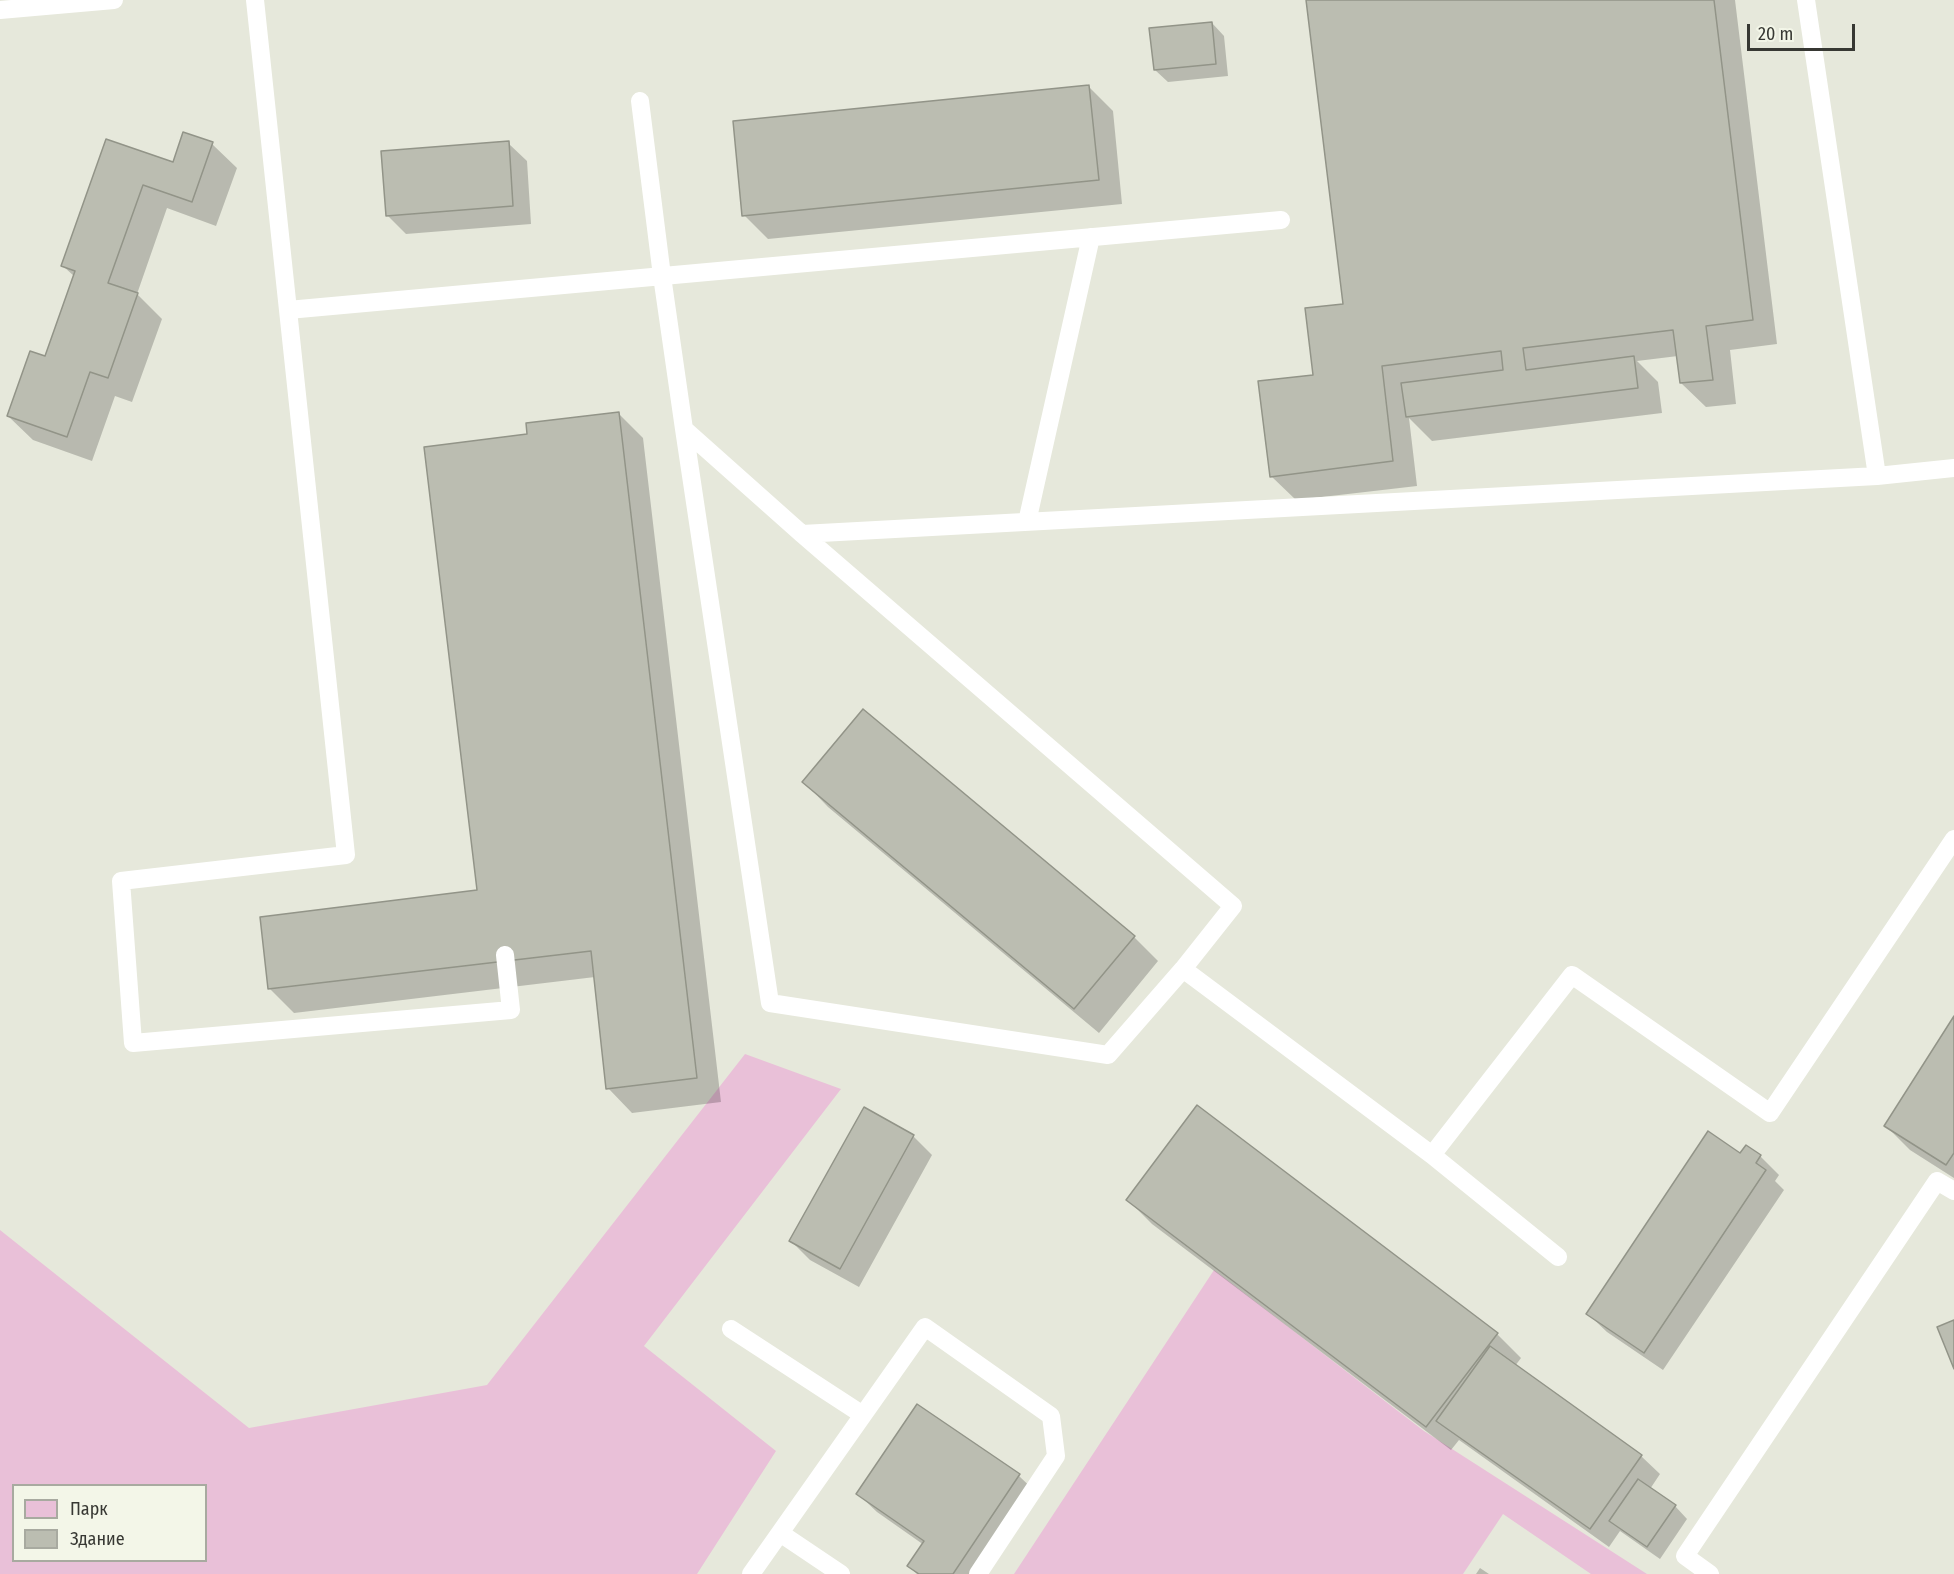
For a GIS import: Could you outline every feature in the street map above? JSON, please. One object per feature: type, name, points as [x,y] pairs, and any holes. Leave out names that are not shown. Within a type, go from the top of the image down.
[{"type":"lane","points":[[0,10],[114,0]]},
{"type":"lane","points":[[255,0],[346,855],[121,881],[133,1043],[511,1010],[505,955]]},
{"type":"lane","points":[[1806,0],[1877,476]]},
{"type":"lane","points":[[640,100],[684,429],[770,1003],[1108,1055],[1183,969],[1233,906],[802,534],[684,429]]},
{"type":"lane","points":[[288,310],[1281,220]]},
{"type":"lane","points":[[1027,522],[1091,237]]},
{"type":"lane","points":[[802,534],[1877,476],[1954,468]]},
{"type":"lane","points":[[1431,1155],[1572,975],[1770,1113],[1954,839]]},
{"type":"lane","points":[[1183,969],[1431,1155],[1558,1257]]},
{"type":"lane","points":[[1710,1574],[1685,1556],[1937,1181],[1954,1191]]},
{"type":"lane","points":[[751,1574],[925,1327],[1051,1416],[1056,1456],[978,1574]]},
{"type":"lane","points":[[731,1329],[863,1414]]},
{"type":"lane","points":[[780,1533],[841,1574]]},
{"type":"green space","points":[[745,1054],[841,1089],[644,1346],[776,1451],[697,1574],[0,1574],[0,1230],[249,1428],[487,1385]]},
{"type":"green space","points":[[1214,1270],[1424,1431],[1647,1574],[1591,1574],[1503,1514],[1463,1574],[1014,1574]]},
{"type":"building","points":[[1306,0],[1714,0],[1753,320],[1706,326],[1713,380],[1680,383],[1673,330],[1523,348],[1526,370],[1634,356],[1638,388],[1406,417],[1401,383],[1503,370],[1501,351],[1382,366],[1393,461],[1270,477],[1258,381],[1313,375],[1305,308],[1343,304]]},
{"type":"building","points":[[1212,22],[1216,64],[1154,70],[1149,28]]},
{"type":"building","points":[[1089,85],[1099,180],[742,216],[733,121]]},
{"type":"building","points":[[183,132],[213,142],[192,202],[143,185],[108,283],[138,293],[108,378],[90,372],[67,437],[7,416],[30,351],[45,356],[75,271],[61,266],[106,139],[173,162]]},
{"type":"building","points":[[509,141],[513,206],[386,216],[381,151]]},
{"type":"building","points":[[619,412],[697,1078],[606,1089],[591,951],[268,989],[260,917],[477,890],[424,447],[527,434],[526,423]]},
{"type":"building","points":[[863,709],[1135,936],[1074,1009],[802,782]]},
{"type":"building","points":[[1954,1016],[1954,1153],[1946,1165],[1884,1126]]},
{"type":"building","points":[[1197,1105],[1498,1333],[1426,1427],[1126,1200]]},
{"type":"building","points":[[864,1107],[914,1135],[840,1269],[789,1241]]},
{"type":"building","points":[[1708,1131],[1740,1153],[1746,1145],[1761,1155],[1756,1163],[1766,1170],[1644,1353],[1586,1314]]},
{"type":"building","points":[[1954,1320],[1954,1369],[1937,1327]]},
{"type":"building","points":[[1490,1346],[1642,1455],[1590,1529],[1436,1421]]},
{"type":"building","points":[[917,1404],[1020,1474],[953,1574],[919,1574],[907,1566],[924,1541],[856,1494]]},
{"type":"building","points":[[1638,1479],[1676,1505],[1647,1547],[1609,1521]]}]
